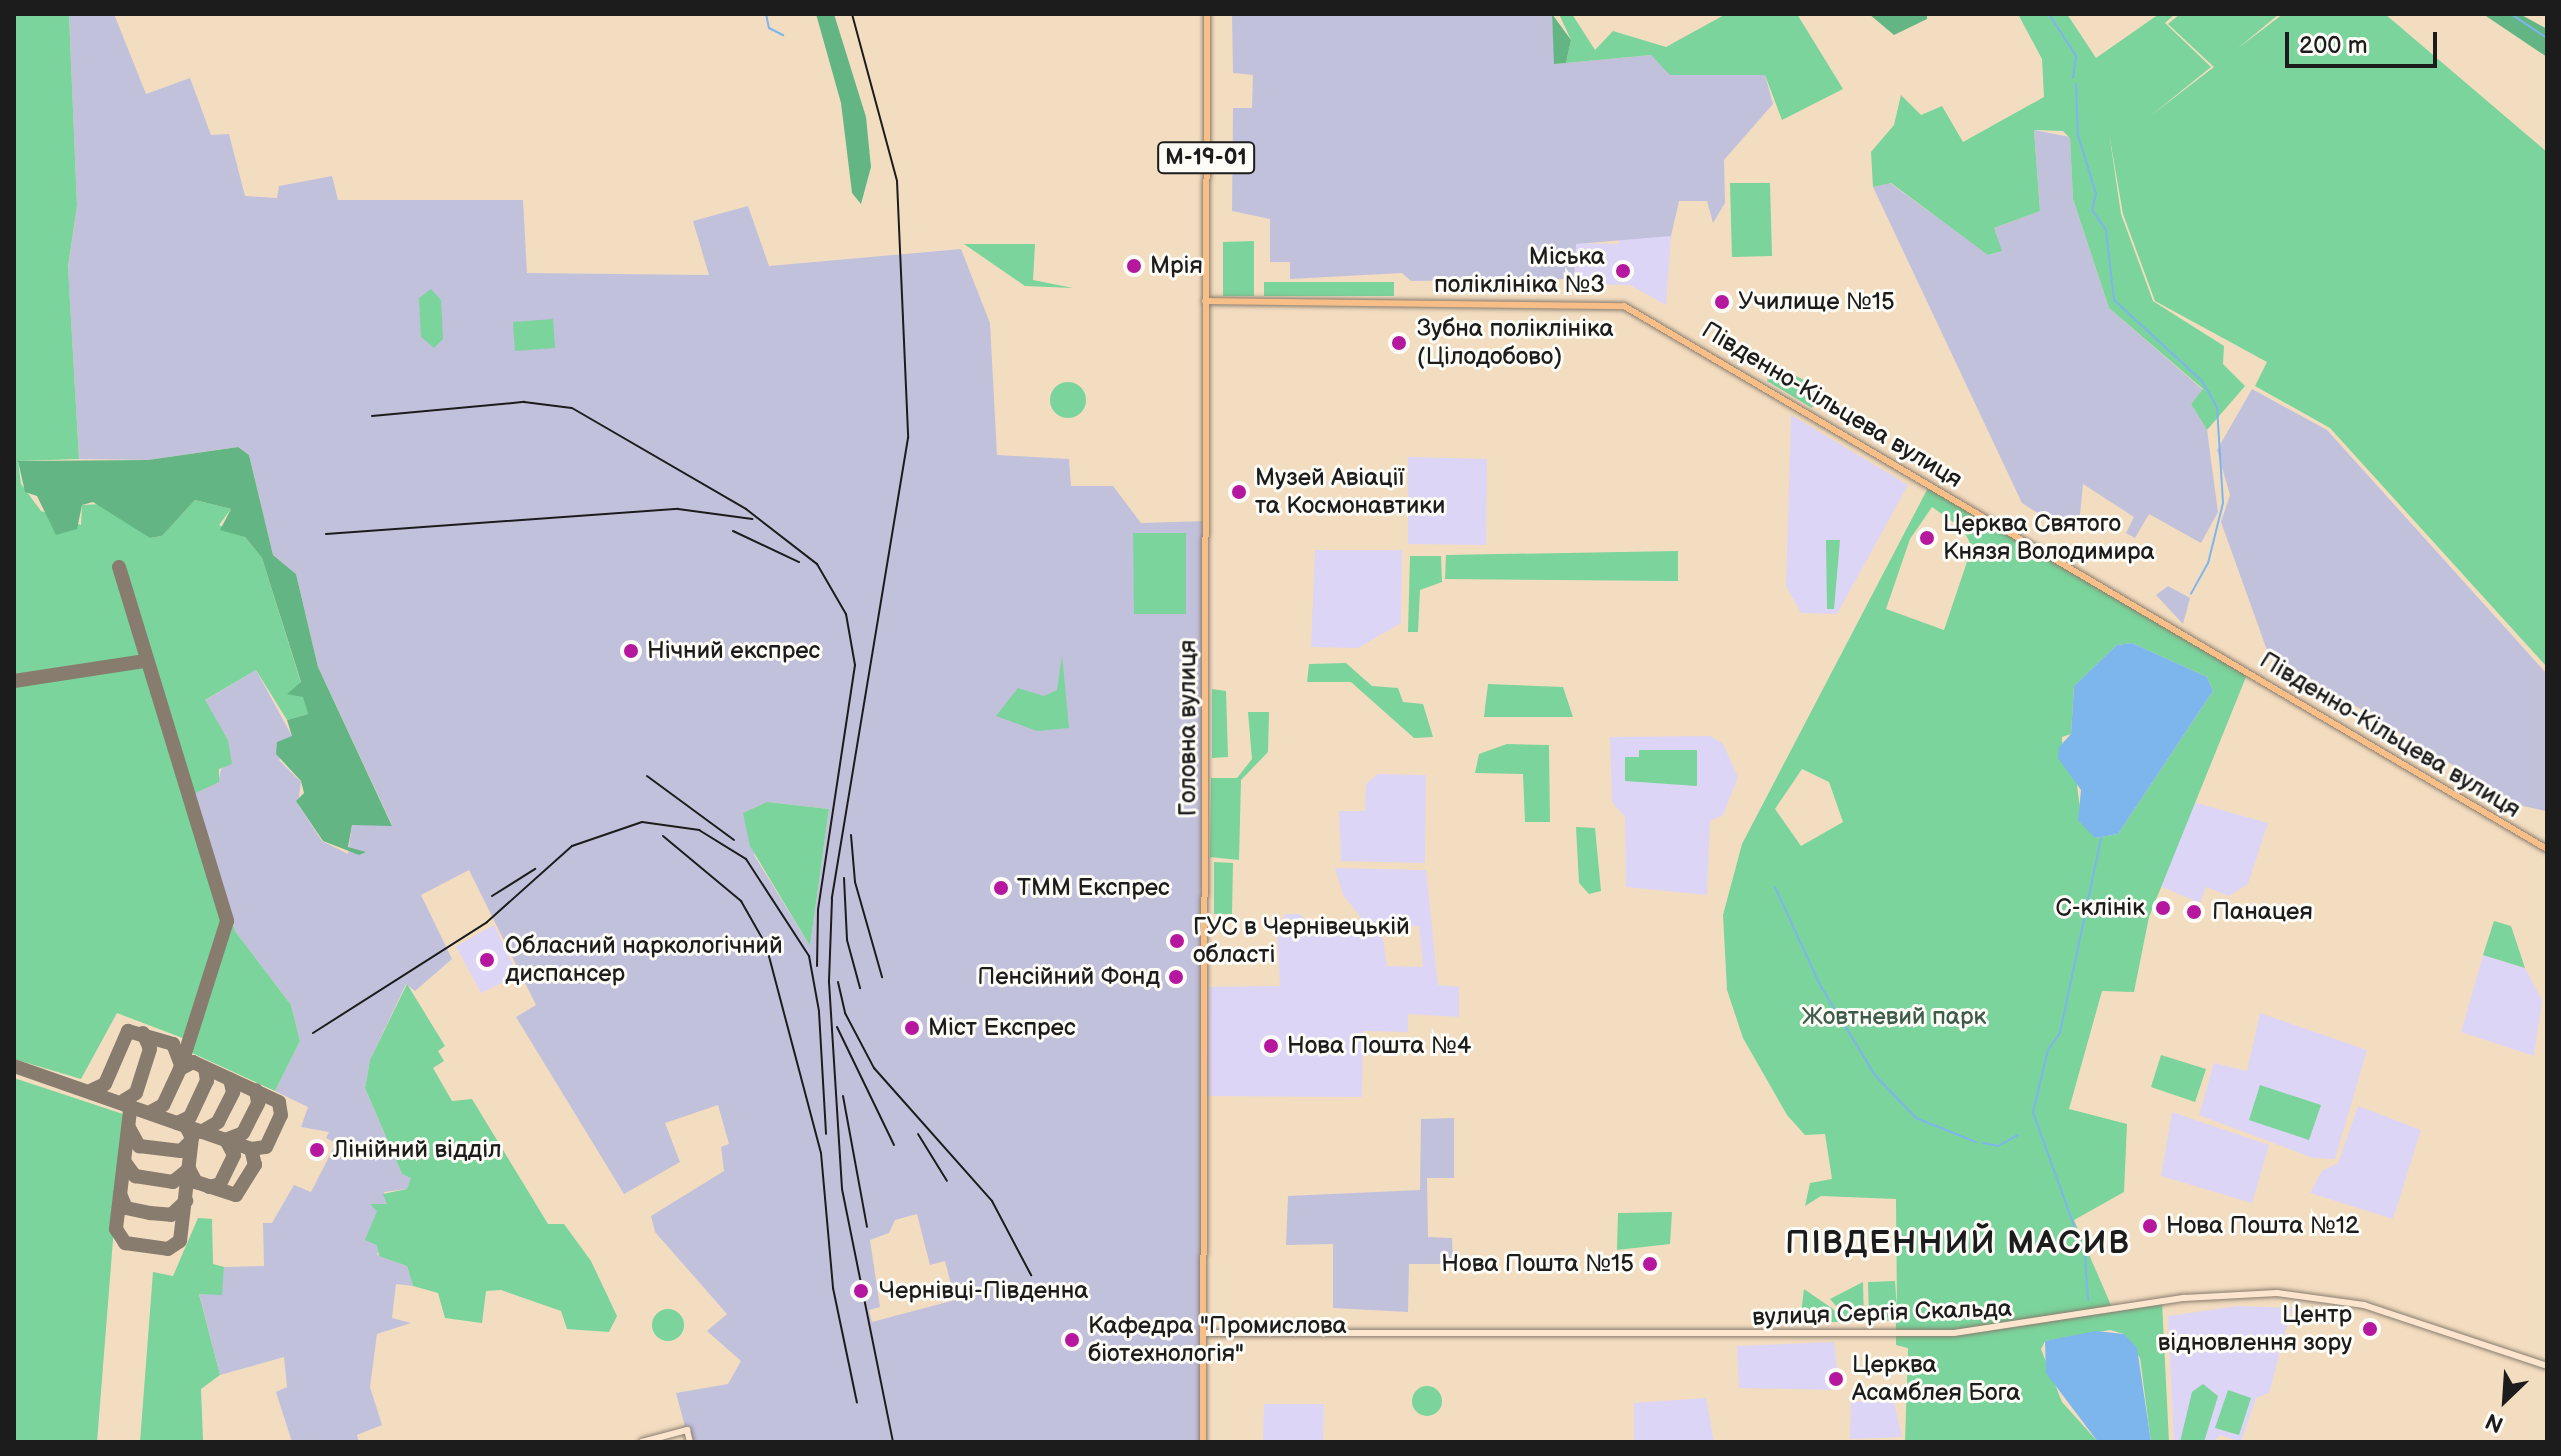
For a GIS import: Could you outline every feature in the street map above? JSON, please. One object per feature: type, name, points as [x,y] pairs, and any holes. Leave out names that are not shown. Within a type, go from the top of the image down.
[{"type":"main road","name":"Головна вулиця","points":[[1203,1442],[1207,14]]},
{"type":"main road","name":"Південно-Кільцева вулиця","points":[[1205,301],[1624,306],[2547,849]]},
{"type":"main road","name":"вулиця Сергія Скальда","points":[[1204,1333],[1954,1333],[2184,1298],[2277,1293],[2364,1305],[2547,1366]]},
{"type":"main road","points":[[642,1442],[687,1430],[690,1442]]},
{"type":"shaded area","points":[[69,14],[114,14],[146,94],[190,78],[211,135],[229,134],[245,196],[277,198],[279,186],[332,176],[338,200],[523,200],[527,273],[709,275],[693,221],[748,206],[769,266],[961,249],[990,323],[997,455],[1069,459],[1071,486],[1113,486],[1141,523],[1206,521],[1202,1442],[689,1442],[676,1393],[728,1384],[741,1361],[707,1331],[727,1314],[655,1232],[651,1216],[724,1171],[721,1147],[729,1144],[718,1105],[665,1123],[680,1162],[624,1194],[516,1017],[536,1005],[469,870],[421,895],[452,959],[415,991],[406,984],[370,1060],[365,1088],[402,1174],[412,1178],[407,1189],[384,1192],[388,1204],[370,1204],[389,1216],[377,1255],[407,1266],[413,1286],[396,1284],[392,1318],[411,1323],[377,1334],[370,1387],[382,1425],[357,1435],[359,1442],[292,1442],[276,1392],[287,1387],[284,1357],[220,1375],[199,1293],[221,1294],[224,1267],[264,1266],[263,1223],[272,1223],[294,1185],[311,1192],[336,1143],[326,1138],[329,1132],[301,1127],[308,1107],[275,1091],[300,1041],[291,1005],[235,931],[194,794],[218,782],[228,740],[204,701],[256,670],[292,736],[279,760],[301,782],[298,804],[322,841],[348,854],[352,825],[392,825],[318,667],[296,574],[273,555],[249,455],[237,447],[148,460],[79,459],[68,268],[77,206]],"holes":[[[767,802],[829,809],[810,946],[754,855]],[[917,1214],[930,1265],[945,1261],[955,1300],[872,1322],[869,1310],[880,1307],[870,1240],[889,1233],[895,1220]]]},
{"type":"shaded area","points":[[1232,14],[1552,14],[1555,64],[1651,55],[1671,75],[1765,75],[1773,104],[1724,160],[1725,203],[1713,223],[1707,201],[1679,201],[1671,236],[1576,244],[1574,279],[1411,281],[1402,273],[1290,279],[1290,262],[1270,262],[1270,219],[1232,211],[1233,108],[1252,108],[1253,75],[1233,73]]},
{"type":"shaded area","points":[[2034,130],[2070,137],[2073,199],[2109,308],[2203,390],[2191,404],[2207,430],[2218,512],[2201,543],[2149,514],[2135,538],[2126,533],[2134,517],[2083,484],[2080,515],[2067,532],[2022,503],[1873,187],[1890,183],[1989,255],[2001,251],[1994,228],[2040,211]]},
{"type":"shaded area","name":"Міська поліклініка №3","points":[[1622,235],[1671,236],[1666,305],[1630,285],[1575,284],[1575,243],[1618,244]]},
{"type":"shaded area","points":[[2252,389],[2327,430],[2547,674],[2545,811],[2519,805],[2268,653],[2221,522],[2230,495],[2217,450]]},
{"type":"shaded area","points":[[1791,415],[1908,485],[1837,614],[1801,613],[1786,586]]},
{"type":"shaded area","points":[[1408,457],[1487,459],[1486,545],[1408,544]]},
{"type":"shaded area","points":[[1315,550],[1402,550],[1401,623],[1358,648],[1311,647]]},
{"type":"shaded area","points":[[2168,586],[2190,598],[2183,624],[2156,595]]},
{"type":"shaded area","points":[[1710,736],[1723,744],[1738,777],[1723,815],[1710,821],[1707,895],[1626,887],[1625,817],[1612,802],[1610,737]]},
{"type":"shaded area","points":[[1378,774],[1426,775],[1425,863],[1341,861],[1339,811],[1365,811],[1366,784]]},
{"type":"shaded area","points":[[2193,802],[2268,823],[2248,884],[2229,896],[2206,887],[2200,903],[2160,886]]},
{"type":"shaded area","points":[[1335,868],[1426,870],[1438,985],[1459,987],[1459,1017],[1408,1014],[1408,1032],[1363,1031],[1362,1097],[1207,1096],[1209,987],[1280,986],[1277,926],[1286,914],[1300,914],[1313,928],[1357,929],[1360,916],[1343,895]],"holes":[[[1419,926],[1423,967],[1387,966],[1381,927]]]},
{"type":"shaded area","name":"Обласний наркологічний диспансер","points":[[494,925],[518,975],[481,993],[456,946]]},
{"type":"shaded area","points":[[2483,955],[2525,968],[2542,1000],[2534,1056],[2461,1032]]},
{"type":"shaded area","points":[[2260,1013],[2367,1050],[2335,1159],[2313,1158],[2199,1115],[2214,1063],[2247,1071]]},
{"type":"shaded area","points":[[2358,1106],[2421,1130],[2393,1219],[2310,1193],[2322,1171],[2338,1163]]},
{"type":"shaded area","points":[[2172,1112],[2269,1145],[2252,1203],[2161,1176]]},
{"type":"shaded area","points":[[1454,1118],[1454,1178],[1427,1178],[1428,1237],[1452,1238],[1453,1264],[1409,1264],[1408,1312],[1333,1308],[1333,1244],[1286,1245],[1288,1196],[1420,1190],[1421,1119]]},
{"type":"shaded area","points":[[2238,1306],[2292,1308],[2269,1393],[2256,1398],[2241,1442],[2220,1435],[2213,1442],[2174,1442],[2168,1316]]},
{"type":"shaded area","points":[[1834,1342],[1840,1390],[1739,1388],[1737,1346]]},
{"type":"shaded area","points":[[1706,1398],[1714,1442],[1634,1442],[1634,1403]]},
{"type":"shaded area","points":[[1851,1401],[1894,1402],[1902,1437],[1850,1439]]},
{"type":"shaded area","points":[[1264,1404],[1324,1404],[1323,1442],[1263,1442]]},
{"type":"green space","points":[[14,14],[69,14],[77,206],[68,267],[79,459],[18,461],[21,484],[41,511],[81,525],[82,505],[102,504],[150,538],[162,536],[195,500],[231,509],[219,525],[245,537],[262,558],[301,683],[308,714],[287,720],[256,670],[205,700],[228,740],[232,764],[219,769],[219,782],[194,794],[235,931],[291,1005],[300,1041],[275,1091],[192,1053],[193,1042],[117,1013],[81,1079],[14,1059]]},
{"type":"green space","points":[[816,14],[834,14],[866,117],[871,167],[861,204],[852,193],[841,103]]},
{"type":"green space","points":[[1552,14],[1571,40],[1566,63],[1554,64]]},
{"type":"green space","points":[[1559,14],[1572,14],[1595,50],[1613,31],[1666,47],[1726,14],[1797,14],[1843,89],[1782,120],[1765,75],[1670,75],[1651,55],[1566,63],[1571,40]]},
{"type":"green space","points":[[1869,14],[1927,14],[1927,19],[1894,35]]},
{"type":"green space","points":[[2018,14],[2067,14],[2096,58],[2159,14],[2175,14],[2165,23],[2211,67],[2149,117],[2214,67],[2168,24],[2180,14],[2279,14],[2237,49],[2283,14],[2385,14],[2547,152],[2547,667],[2330,428],[2255,386],[2267,362],[2155,301],[2123,214],[2109,133],[2121,214],[2153,301],[2224,346],[2223,364],[2245,386],[2207,430],[2191,404],[2203,389],[2109,308],[2073,199],[2070,138],[2063,131],[2034,130],[2040,211],[1994,228],[2002,251],[1988,255],[1891,183],[1873,187],[1871,152],[1894,125],[1901,95],[1921,115],[1942,106],[1963,142],[2044,97],[2042,59]]},
{"type":"green space","points":[[2483,14],[2520,14],[2547,29],[2547,57]]},
{"type":"green space","points":[[1730,183],[1770,183],[1772,256],[1732,257]]},
{"type":"green space","points":[[1254,241],[1254,296],[1223,296],[1223,242]]},
{"type":"green space","points":[[964,244],[1035,244],[1033,280],[1073,288],[1025,286]]},
{"type":"green space","points":[[1264,282],[1394,282],[1394,296],[1264,296]]},
{"type":"green space","points":[[431,289],[441,300],[443,339],[434,348],[421,337],[419,298]]},
{"type":"green space","points":[[553,319],[555,348],[515,351],[513,322]]},
{"type":"green space","points":[[1772,364],[1822,389],[1812,408],[1767,381]]},
{"type":"green space","points":[[1068,382],[1081,387],[1086,400],[1081,413],[1068,418],[1055,413],[1050,400],[1055,387]]},
{"type":"green space","points":[[238,447],[249,455],[273,555],[296,574],[318,667],[392,826],[352,825],[348,847],[366,852],[359,855],[323,841],[296,801],[304,793],[301,781],[276,754],[277,742],[292,736],[287,720],[308,714],[303,697],[287,694],[301,682],[262,558],[245,537],[220,530],[231,509],[195,500],[162,536],[150,538],[93,502],[82,505],[77,529],[56,535],[37,496],[25,492],[18,461],[148,460]]},
{"type":"green space","name":"Жовтневий парк","points":[[1930,484],[2248,672],[2149,917],[2134,992],[2102,991],[2069,1109],[2127,1124],[2124,1192],[2074,1220],[2114,1312],[2162,1302],[2169,1442],[2151,1442],[2140,1358],[2124,1334],[2110,1330],[2045,1341],[2041,1349],[2062,1402],[2098,1442],[1905,1442],[1908,1348],[1896,1345],[1896,1321],[1869,1321],[1868,1282],[1895,1281],[1897,1309],[1896,1199],[1821,1196],[1805,1206],[1810,1183],[1832,1179],[1825,1134],[1805,1135],[1787,1115],[1743,1038],[1727,990],[1723,915],[1742,844]],"holes":[[[1932,507],[1963,529],[1972,547],[1944,630],[1886,609],[1910,539]],[[2132,643],[2207,677],[2213,691],[2118,834],[2095,838],[2080,809],[2076,777],[2063,763],[2062,737],[2071,734],[2074,686],[2117,645]],[[1802,769],[1829,782],[1843,822],[1801,846],[1775,809]]]},
{"type":"green space","points":[[1133,533],[1186,533],[1186,614],[1134,614]]},
{"type":"green space","points":[[1826,540],[1840,540],[1834,609],[1827,609]]},
{"type":"green space","points":[[1678,551],[1678,581],[1445,579],[1446,555]]},
{"type":"green space","points":[[1410,556],[1441,556],[1442,582],[1420,590],[1418,632],[1408,632]]},
{"type":"green space","points":[[1062,655],[1069,728],[1037,731],[996,716],[1018,688],[1044,696],[1057,690]]},
{"type":"green space","points":[[1346,663],[1372,686],[1398,688],[1403,702],[1423,704],[1433,737],[1414,738],[1351,682],[1307,682],[1309,664]]},
{"type":"green space","points":[[1488,684],[1563,687],[1573,717],[1484,717]]},
{"type":"green space","points":[[1212,689],[1226,691],[1228,757],[1212,758]]},
{"type":"green space","points":[[1248,712],[1269,712],[1268,752],[1241,780],[1239,860],[1210,857],[1211,778],[1237,778],[1252,759]]},
{"type":"green space","points":[[1507,744],[1549,745],[1550,822],[1525,822],[1523,774],[1475,773],[1479,754]]},
{"type":"green space","points":[[1639,750],[1697,750],[1697,786],[1625,781],[1625,757],[1639,757]]},
{"type":"green space","points":[[767,802],[829,809],[810,946],[750,846],[743,813]]},
{"type":"green space","points":[[1576,827],[1595,828],[1601,891],[1589,894],[1579,883]]},
{"type":"green space","points":[[1214,862],[1233,863],[1232,914],[1214,914]]},
{"type":"green space","points":[[2494,921],[2511,926],[2525,968],[2483,955]]},
{"type":"green space","points":[[407,984],[445,1046],[438,1051],[444,1061],[433,1068],[452,1101],[472,1099],[548,1224],[564,1224],[591,1261],[617,1316],[609,1332],[567,1329],[561,1311],[501,1290],[486,1291],[482,1323],[445,1318],[438,1293],[413,1286],[407,1266],[379,1256],[377,1245],[365,1240],[377,1211],[370,1204],[387,1204],[383,1194],[407,1189],[411,1178],[402,1174],[365,1088],[370,1060]]},
{"type":"green space","points":[[2161,1055],[2206,1069],[2195,1102],[2151,1087]]},
{"type":"green space","points":[[14,1078],[123,1114],[97,1442],[14,1442]]},
{"type":"green space","points":[[2260,1085],[2321,1105],[2309,1140],[2249,1120]]},
{"type":"green space","points":[[1672,1212],[1670,1244],[1617,1250],[1618,1213]]},
{"type":"green space","points":[[198,1218],[212,1219],[213,1264],[224,1267],[222,1295],[199,1294],[220,1375],[201,1389],[203,1440],[140,1442],[153,1272],[173,1276]]},
{"type":"green space","points":[[1863,1282],[1864,1322],[1850,1322],[1830,1299]]},
{"type":"green space","points":[[1804,1289],[1833,1309],[1843,1322],[1800,1322]]},
{"type":"green space","points":[[668,1309],[679,1314],[684,1325],[679,1336],[668,1341],[657,1336],[652,1325],[657,1314]]},
{"type":"green space","points":[[2203,1384],[2218,1396],[2204,1442],[2180,1442],[2192,1392]]},
{"type":"green space","points":[[1427,1386],[1438,1390],[1442,1401],[1438,1412],[1427,1416],[1416,1412],[1412,1401],[1416,1390]]},
{"type":"green space","points":[[2228,1390],[2251,1398],[2239,1435],[2215,1428]]},
{"type":"water","points":[[2132,643],[2207,677],[2213,691],[2118,834],[2095,838],[2078,820],[2081,790],[2058,758],[2059,747],[2071,734],[2074,686],[2117,645]]},
{"type":"water","points":[[2096,1331],[2124,1334],[2137,1348],[2151,1442],[2098,1442],[2046,1373],[2045,1341]]},
{"type":"waterway","points":[[766,14],[769,28],[783,35]]},
{"type":"waterway","points":[[2049,14],[2076,56],[2073,78]]},
{"type":"waterway","points":[[2511,14],[2547,38]]},
{"type":"waterway","points":[[2076,84],[2078,135],[2096,194],[2092,210],[2106,230],[2114,300],[2202,381],[2217,407],[2223,503],[2208,563],[2191,594]]},
{"type":"waterway","points":[[2088,1300],[2085,1256],[2033,1112],[2048,1050],[2060,1033],[2101,838]]},
{"type":"waterway","points":[[1775,887],[1820,985],[1875,1075],[1916,1118],[1976,1142]]},
{"type":"waterway","points":[[1983,1143],[1998,1146],[2018,1135]]},
{"type":"taxiway","points":[[119,567],[227,921],[180,1069],[163,1105],[152,1111]]},
{"type":"taxiway","points":[[14,681],[145,661]]},
{"type":"taxiway","points":[[92,1090],[105,1084],[128,1031],[173,1044],[181,1065]]},
{"type":"taxiway","points":[[143,1033],[150,1049],[136,1093],[125,1100],[130,1111],[116,1229],[125,1243],[168,1249],[180,1241],[192,1138],[186,1126]]},
{"type":"taxiway","points":[[14,1066],[251,1149],[266,1147],[281,1115],[279,1102],[193,1062],[180,1069]]},
{"type":"taxiway","points":[[177,1123],[190,1117],[207,1081],[205,1068]]},
{"type":"taxiway","points":[[201,1132],[218,1122],[233,1092],[230,1079]]},
{"type":"taxiway","points":[[225,1140],[243,1133],[258,1103],[256,1090]]},
{"type":"taxiway","points":[[129,1128],[139,1146],[181,1151],[191,1141]]},
{"type":"taxiway","points":[[209,1187],[220,1184],[234,1155],[226,1140]]},
{"type":"taxiway","points":[[189,1169],[196,1182],[236,1195],[255,1165],[251,1149]]},
{"type":"taxiway","points":[[124,1161],[135,1176],[173,1182],[189,1169]]},
{"type":"taxiway","points":[[120,1194],[126,1208],[150,1213],[171,1215],[186,1201]]},
{"type":"railway","points":[[852,14],[897,181],[908,438],[832,899],[829,982],[842,1189],[893,1442]]},
{"type":"railway","points":[[372,416],[524,402],[572,408],[746,509],[817,564],[846,614],[855,665],[818,910],[817,966]]},
{"type":"railway","points":[[326,534],[678,509],[752,519]]},
{"type":"railway","points":[[733,531],[799,562]]},
{"type":"railway","points":[[647,776],[734,840]]},
{"type":"railway","points":[[313,1033],[487,922],[572,846],[642,822],[699,830],[746,859],[809,956],[819,1011]]},
{"type":"railway","points":[[851,835],[855,882],[882,977]]},
{"type":"railway","points":[[663,836],[741,901],[766,945],[821,1153],[833,1288],[857,1403]]},
{"type":"railway","points":[[492,896],[535,869]]},
{"type":"railway","points":[[844,878],[847,940],[860,988]]},
{"type":"railway","points":[[838,982],[845,1013],[874,1068],[992,1201],[1031,1275]]},
{"type":"railway","points":[[819,1012],[826,1134]]},
{"type":"railway","points":[[837,1027],[894,1145]]},
{"type":"railway","points":[[843,1096],[867,1227]]},
{"type":"railway","points":[[918,1134],[947,1181]]},
{"type":"place","name":"Мрія","points":[[1134,266]]},
{"type":"place","name":"Міська поліклініка №3","points":[[1623,271]]},
{"type":"place","name":"Училище №15","points":[[1722,302]]},
{"type":"place","name":"Зубна поліклініка (Цілодобово)","points":[[1399,343]]},
{"type":"place","name":"Музей Авіації та Космонавтики","points":[[1239,492]]},
{"type":"place","name":"Церква Святого Князя Володимира","points":[[1927,538]]},
{"type":"place","name":"Нічний експрес","points":[[631,651]]},
{"type":"place","name":"ТММ Експрес","points":[[1001,888]]},
{"type":"place","name":"С-клінік","points":[[2163,908]]},
{"type":"place","name":"Панацея","points":[[2194,912]]},
{"type":"place","name":"ГУС в Чернівецькій області","points":[[1177,941]]},
{"type":"place","name":"Обласний наркологічний диспансер","points":[[487,960]]},
{"type":"place","name":"Пенсійний Фонд","points":[[1176,977]]},
{"type":"place","name":"Міст Експрес","points":[[912,1028]]},
{"type":"place","name":"Нова Пошта №4","points":[[1271,1046]]},
{"type":"place","name":"Лінійний відділ","points":[[317,1150]]},
{"type":"place","name":"Нова Пошта №12","points":[[2150,1226]]},
{"type":"place","name":"Нова Пошта №15","points":[[1650,1264]]},
{"type":"place","name":"Чернівці-Південна","points":[[861,1291]]},
{"type":"place","name":"Центр відновлення зору","points":[[2370,1329]]},
{"type":"place","name":"Кафедра \"Промислова біотехнологія\"","points":[[1072,1340]]},
{"type":"place","name":"Церква Асамблея Бога","points":[[1836,1379]]},
{"type":"district","name":"ПІВДЕННИЙ МАСИВ","points":[[1958,1244]]}]
